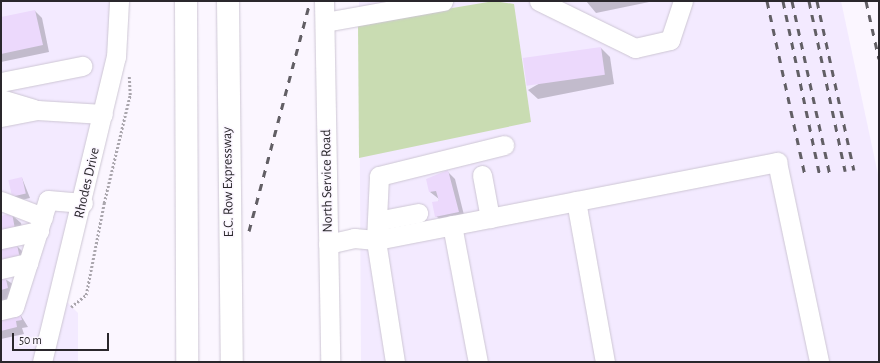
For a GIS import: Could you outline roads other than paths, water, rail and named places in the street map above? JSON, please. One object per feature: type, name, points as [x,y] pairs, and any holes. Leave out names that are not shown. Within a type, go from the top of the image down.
[{"type":"highway","points":[[186,1],[187,362]]},
{"type":"highway","name":"E.C. Row Expressway","points":[[228,1],[232,362]]},
{"type":"street","name":"Rhodes Drive","points":[[42,362],[83,203],[116,57],[119,1]]},
{"type":"street","name":"North Service Road","points":[[324,1],[330,362]]},
{"type":"street","points":[[325,22],[367,9],[443,1]]},
{"type":"street","points":[[539,1],[634,48],[670,40],[683,1]]},
{"type":"street","points":[[1,82],[82,66]]},
{"type":"street","points":[[1,99],[37,110],[103,114]]},
{"type":"street","points":[[1,117],[37,110]]},
{"type":"street","points":[[395,362],[376,240],[379,176],[504,145]]},
{"type":"street","points":[[328,244],[354,238],[376,240],[777,162],[819,362]]},
{"type":"street","points":[[482,175],[490,218]]},
{"type":"street","points":[[1,200],[41,224]]},
{"type":"street","points":[[1,310],[14,307],[48,200],[83,203]]},
{"type":"street","points":[[576,201],[605,362]]},
{"type":"street","points":[[377,221],[418,213]]},
{"type":"street","points":[[1,239],[41,224]]},
{"type":"street","points":[[452,225],[478,362]]},
{"type":"street","points":[[1,269],[28,263]]},
{"type":"railway","points":[[249,231],[310,1]]},
{"type":"railway","points":[[767,1],[805,176]]},
{"type":"railway","points":[[783,1],[820,176]]},
{"type":"railway","points":[[792,1],[830,175]]},
{"type":"railway","points":[[809,1],[845,171]]},
{"type":"railway","points":[[817,1],[854,170]]},
{"type":"railway","points":[[866,1],[879,59]]}]
